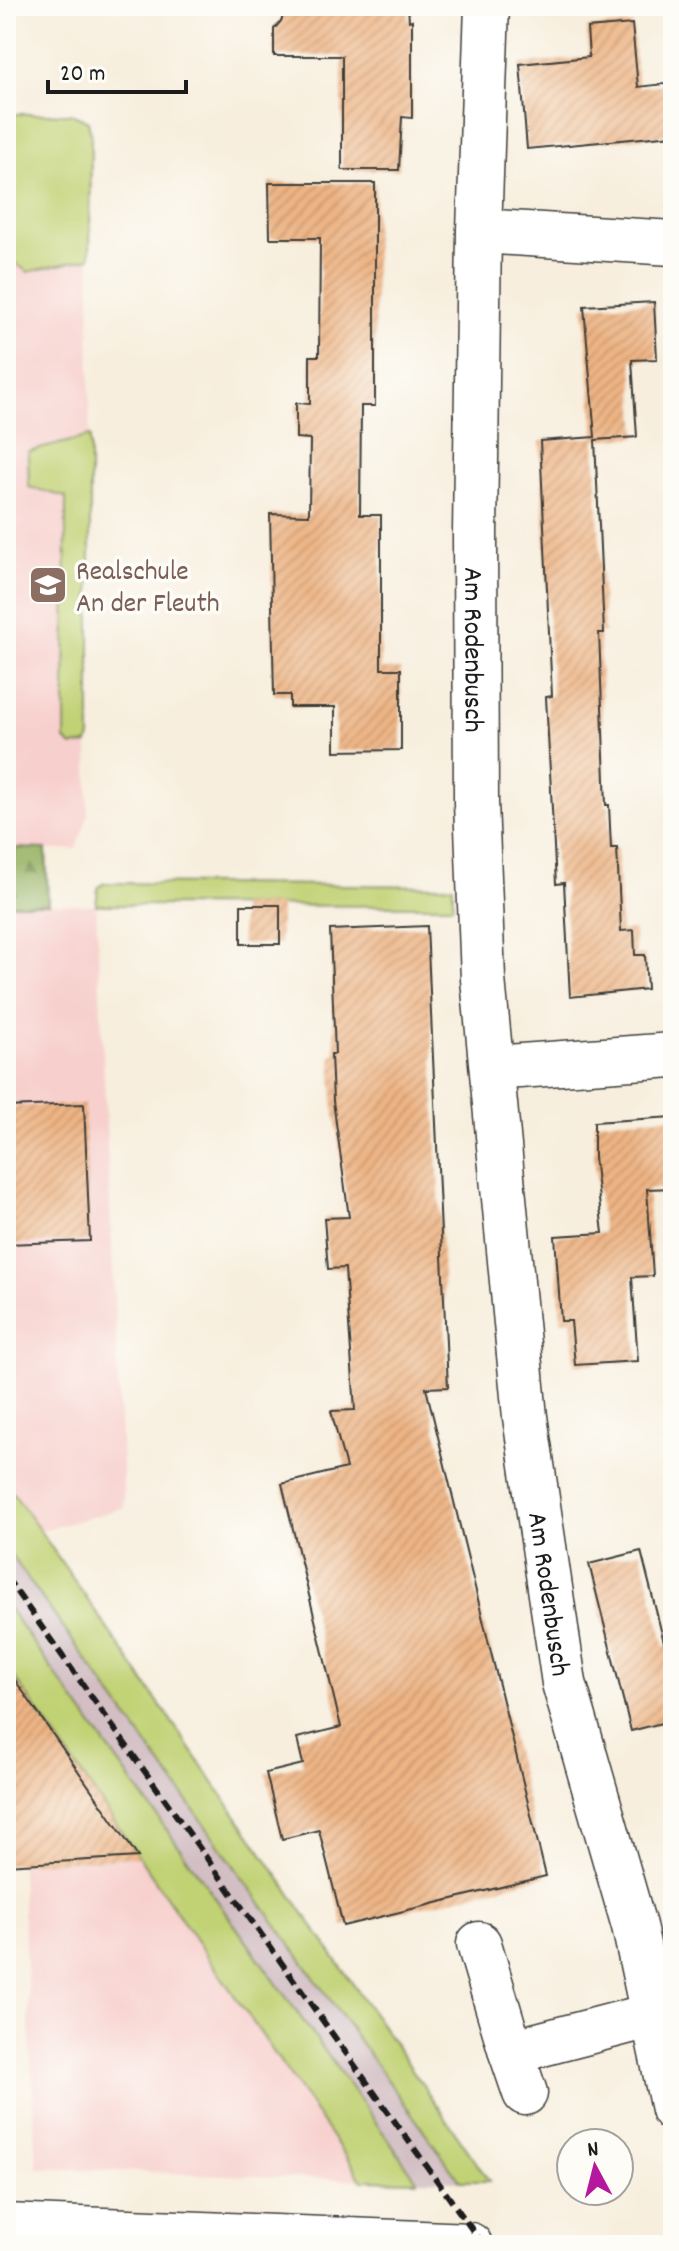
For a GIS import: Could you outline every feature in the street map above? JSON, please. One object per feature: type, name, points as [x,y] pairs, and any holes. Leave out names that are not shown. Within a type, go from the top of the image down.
[{"type":"street","name":"Am Rodenbusch","points":[[487,6],[479,231],[476,802],[483,979],[525,1417],[564,1683],[634,1926],[673,2109]]},
{"type":"street","points":[[479,231],[673,243]]},
{"type":"street","points":[[492,1068],[673,1055]]},
{"type":"street","points":[[479,1944],[518,2072],[653,2015]]},
{"type":"street","points":[[6,2226],[470,2245]]},
{"type":"shaded area","points":[[6,257],[28,272],[90,258],[88,816],[76,849],[46,850],[48,904],[96,905],[124,1508],[40,1531],[6,1483]]},
{"type":"shaded area","points":[[6,1548],[460,2181],[417,2180],[6,1605]]},
{"type":"shaded area","points":[[10,1670],[37,1711],[362,2180],[37,2168]]},
{"type":"green space","points":[[6,114],[71,114],[88,121],[91,135],[90,258],[28,272],[6,257]]},
{"type":"green space","points":[[90,436],[90,737],[88,744],[72,746],[65,740],[66,497],[29,487],[28,452]]},
{"type":"green space","points":[[13,848],[46,849],[48,904],[6,904],[6,864],[13,856]]},
{"type":"green space","points":[[104,883],[453,886],[453,906],[96,905],[98,888]]},
{"type":"green space","points":[[6,1483],[489,2181],[460,2181],[6,1548]]},
{"type":"green space","points":[[6,1605],[417,2181],[362,2180],[6,1665]]},
{"type":"building","points":[[282,6],[408,6],[409,21],[412,20],[412,118],[402,117],[399,170],[342,170],[342,56],[274,56],[274,29],[282,20]]},
{"type":"building","points":[[632,24],[638,87],[673,83],[673,135],[527,149],[520,64],[589,57],[587,28]]},
{"type":"building","points":[[269,183],[375,183],[375,406],[361,406],[360,515],[381,515],[381,669],[401,669],[401,750],[335,751],[335,707],[290,707],[290,695],[274,695],[270,514],[309,515],[310,439],[296,438],[296,403],[310,404],[310,356],[319,356],[320,238],[270,238]]},
{"type":"building","points":[[654,302],[657,359],[632,360],[637,437],[595,440],[604,633],[599,633],[606,805],[609,805],[611,848],[617,848],[621,931],[634,930],[635,955],[645,955],[647,989],[570,997],[564,883],[556,884],[546,697],[552,696],[540,441],[595,437],[584,306]]},
{"type":"building","points":[[241,905],[280,905],[280,944],[241,944]]},
{"type":"building","points":[[427,926],[448,1387],[426,1388],[546,1876],[343,1926],[319,1830],[282,1839],[266,1773],[303,1764],[297,1738],[341,1727],[282,1484],[346,1468],[331,1411],[355,1410],[345,1268],[328,1269],[324,1218],[349,1217],[333,1101],[331,1054],[335,1054],[330,930]]},
{"type":"building","points":[[84,1104],[90,1241],[6,1244],[6,1107]]},
{"type":"building","points":[[673,1117],[673,1188],[647,1189],[653,1276],[632,1277],[638,1361],[575,1365],[571,1321],[561,1321],[555,1236],[603,1233],[594,1157],[594,1122]]},
{"type":"building","points":[[641,1551],[665,1646],[673,1644],[673,1720],[631,1731],[589,1564]]},
{"type":"building","points":[[8,1670],[138,1857],[6,1865],[6,1733],[12,1733]]},
{"type":"railway","points":[[6,1577],[483,2245]]},
{"type":"place","name":"Realschule An der Fleuth","points":[[48,585]]}]
